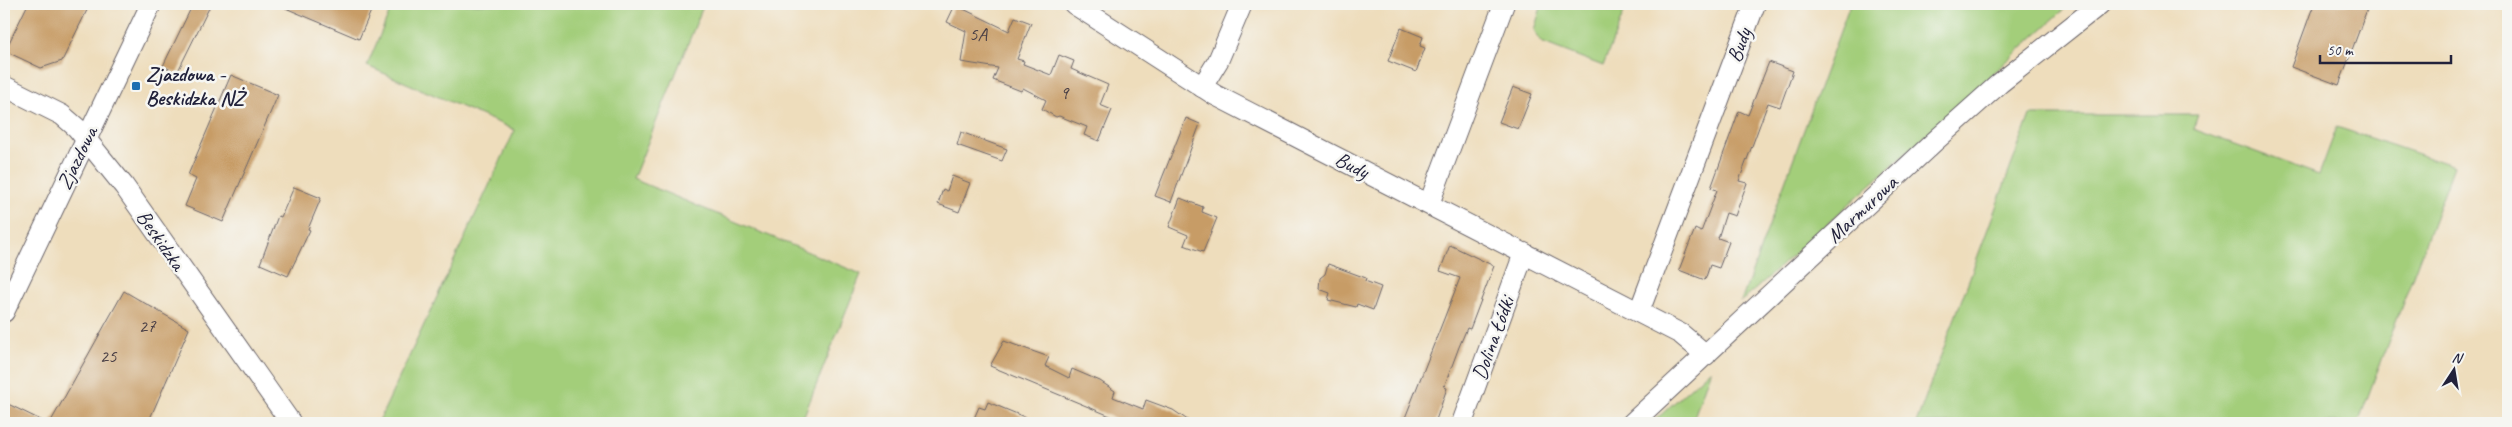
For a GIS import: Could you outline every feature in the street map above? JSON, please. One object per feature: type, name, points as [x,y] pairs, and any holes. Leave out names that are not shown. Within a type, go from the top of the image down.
[{"type":"street","name":"Zjazdowa","points":[[4,312],[151,4]]},
{"type":"street","name":"Budy","points":[[1074,4],[1202,87],[1682,334],[1706,355]]},
{"type":"street","points":[[1202,87],[1218,61],[1242,4]]},
{"type":"street","points":[[1429,204],[1504,4]]},
{"type":"street","name":"Budy","points":[[1639,312],[1755,4]]},
{"type":"street","name":"Marmurowa","points":[[1632,423],[1993,90],[2100,4]]},
{"type":"street","name":"Beskidzka","points":[[4,86],[62,115],[77,128],[124,186],[291,423]]},
{"type":"street","name":"Dolina Łódki","points":[[1462,423],[1524,253]]},
{"type":"green space","points":[[393,4],[704,4],[633,179],[861,274],[801,423],[378,423],[515,130],[367,66]]},
{"type":"green space","points":[[1542,4],[1627,4],[1603,66],[1541,42],[1534,30]]},
{"type":"green space","points":[[1850,4],[2070,4],[1741,302]]},
{"type":"green space","points":[[2030,115],[2198,115],[2193,129],[2319,175],[2337,127],[2454,166],[2358,423],[1916,423]]},
{"type":"green space","points":[[1711,369],[1692,423],[1652,423]]},
{"type":"building","points":[[28,4],[90,4],[62,61],[41,68],[5,51]]},
{"type":"building","points":[[193,4],[211,4],[177,73],[163,66]]},
{"type":"building","points":[[276,4],[374,4],[359,39]]},
{"type":"building","points":[[2314,4],[2369,4],[2339,85],[2291,67]]},
{"type":"building","points":[[955,5],[1009,31],[1015,17],[1031,23],[1017,59],[1024,61],[1023,64],[1051,75],[1059,55],[1074,61],[1071,69],[1108,85],[1100,105],[1112,110],[1099,141],[1084,135],[1087,127],[1059,116],[1056,117],[1042,109],[1046,100],[1023,88],[1021,91],[993,80],[998,68],[961,62],[966,31],[947,22]]},
{"type":"building","points":[[1401,28],[1423,37],[1420,46],[1425,48],[1416,72],[1388,61]]},
{"type":"building","points":[[1769,62],[1793,71],[1780,107],[1768,103],[1739,181],[1747,183],[1735,216],[1726,213],[1718,238],[1729,242],[1719,268],[1710,265],[1705,280],[1679,270],[1695,229],[1701,232],[1717,190],[1711,188],[1739,111],[1748,115]]},
{"type":"building","points":[[231,75],[278,95],[223,222],[185,206],[196,179],[188,175]]},
{"type":"building","points":[[1513,87],[1532,94],[1518,129],[1499,122]]},
{"type":"building","points":[[1186,118],[1200,124],[1171,202],[1155,196]]},
{"type":"building","points":[[961,132],[1007,149],[1002,161],[957,145]]},
{"type":"building","points":[[952,176],[970,183],[959,212],[938,204],[943,189],[947,191]]},
{"type":"building","points":[[294,187],[321,198],[308,229],[310,230],[288,276],[260,264],[278,216],[281,217]]},
{"type":"building","points":[[1180,198],[1203,207],[1202,212],[1217,218],[1203,252],[1184,245],[1188,235],[1169,227]]},
{"type":"building","points":[[1450,245],[1494,266],[1470,329],[1467,328],[1459,347],[1444,387],[1447,388],[1435,423],[1403,423],[1460,278],[1440,271]]},
{"type":"building","points":[[1328,264],[1366,278],[1365,281],[1381,287],[1373,310],[1357,304],[1356,307],[1328,300],[1330,293],[1319,289],[1320,278],[1325,274]]},
{"type":"building","points":[[124,291],[189,329],[148,423],[50,423]]},
{"type":"building","points":[[1004,341],[1049,357],[1045,366],[1069,378],[1072,369],[1100,381],[1115,391],[1113,397],[1143,409],[1146,400],[1173,410],[1192,423],[1127,423],[990,366]]},
{"type":"building","points":[[988,402],[1039,423],[972,423],[979,407],[985,409]]},
{"type":"building","points":[[8,404],[47,423],[4,423],[4,413]]},
{"type":"place","name":"Zjazdowa - Beskidzka NŻ","points":[[136,86]]}]
